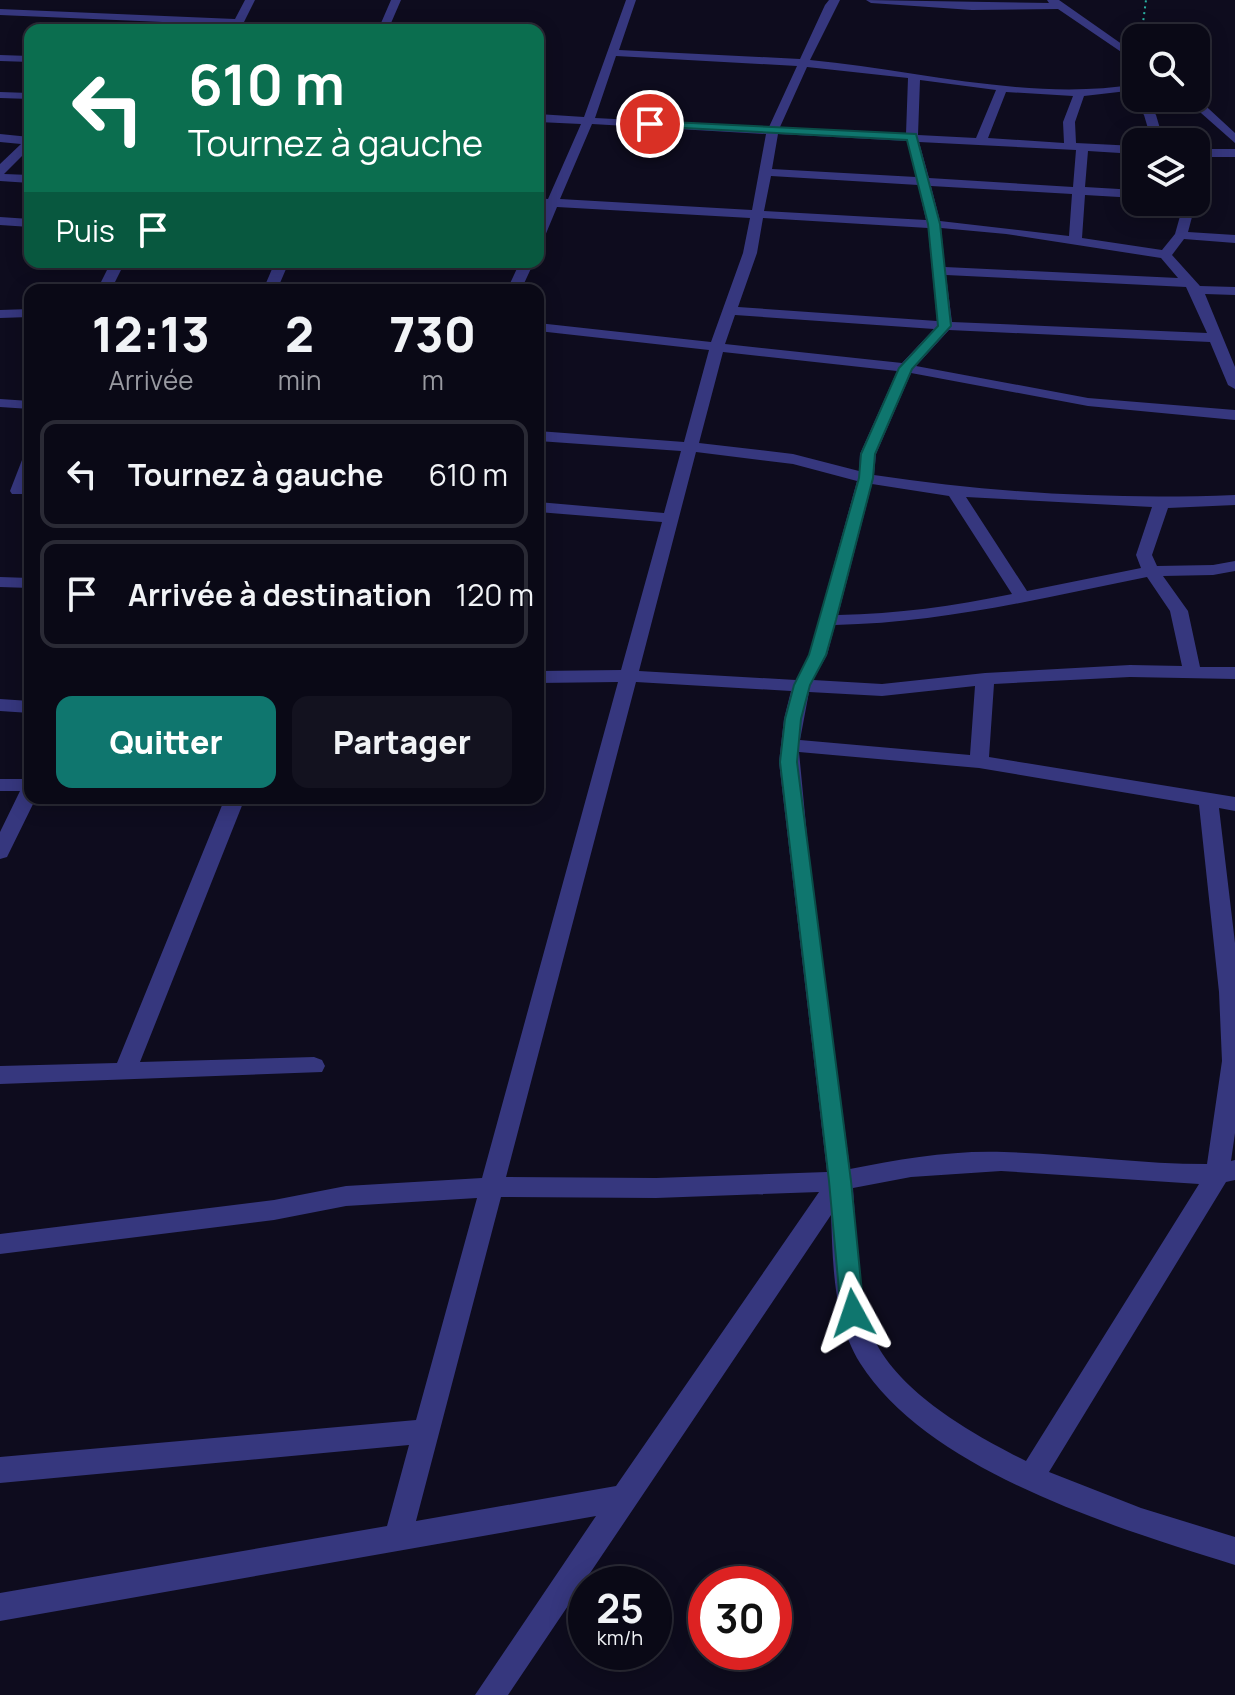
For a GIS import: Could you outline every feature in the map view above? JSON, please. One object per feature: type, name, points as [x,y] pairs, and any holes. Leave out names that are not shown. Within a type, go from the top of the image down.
[{"type":"street","points":[[95,24],[116,0]]},
{"type":"street","points":[[238,24],[250,0]]},
{"type":"street","points":[[386,24],[396,0]]},
{"type":"street","points":[[631,0],[588,121],[545,203],[1006,230],[1165,255],[1193,286],[1223,345],[1235,385]]},
{"type":"street","points":[[398,1537],[717,346],[728,310],[744,276],[773,130],[835,0]]},
{"type":"street","points":[[871,0],[972,7],[1057,3],[1122,49]]},
{"type":"street","points":[[0,12],[207,24]]},
{"type":"street","points":[[611,53],[693,55],[1003,86],[1122,92]]},
{"type":"street","points":[[0,58],[24,59]]},
{"type":"street","points":[[914,76],[912,137],[934,224],[945,326],[906,368],[868,454],[866,478],[828,620],[818,655],[802,685],[793,719],[789,762],[853,1313],[868,1354],[900,1392],[943,1427],[1031,1477],[1139,1522],[1235,1551]]},
{"type":"street","points":[[981,141],[1003,86]]},
{"type":"street","points":[[1075,241],[1078,190],[1076,148],[1069,122],[1080,92]]},
{"type":"street","points":[[0,95],[24,96]]},
{"type":"street","points":[[1205,112],[1235,139]]},
{"type":"street","points":[[544,118],[1122,150]]},
{"type":"street","points":[[0,138],[24,140]]},
{"type":"street","points":[[0,174],[24,148]]},
{"type":"street","points":[[1210,153],[1235,153]]},
{"type":"street","points":[[764,172],[1122,193]]},
{"type":"street","points":[[0,174],[24,178]]},
{"type":"street","points":[[1165,255],[1181,235],[1186,216]]},
{"type":"street","points":[[0,221],[24,223]]},
{"type":"street","points":[[1181,235],[1235,239]]},
{"type":"street","points":[[939,271],[1235,291]]},
{"type":"street","points":[[728,310],[1223,345]]},
{"type":"street","points":[[0,314],[24,313]]},
{"type":"street","points":[[544,328],[906,368],[1088,402],[1235,415]]},
{"type":"street","points":[[0,403],[24,405]]},
{"type":"street","points":[[544,436],[690,447],[793,459],[866,478],[954,492],[1161,503],[1235,500]]},
{"type":"street","points":[[0,491],[24,491]]},
{"type":"street","points":[[954,492],[1023,598]]},
{"type":"street","points":[[1161,503],[1144,555],[1151,571],[1179,611],[1192,670]]},
{"type":"street","points":[[544,507],[671,518]]},
{"type":"street","points":[[828,620],[887,619],[951,612],[1151,571],[1213,570],[1235,566]]},
{"type":"street","points":[[0,582],[24,583]]},
{"type":"street","points":[[544,677],[629,676],[882,690],[985,679],[1192,670],[1235,673]]},
{"type":"street","points":[[979,762],[985,679]]},
{"type":"street","points":[[0,705],[24,707]]},
{"type":"street","points":[[791,745],[979,762],[1235,804]]},
{"type":"street","points":[[0,785],[24,787]]},
{"type":"street","points":[[1031,1477],[1227,1172],[1233,1061],[1230,992],[1208,798]]},
{"type":"street","points":[[0,852],[24,801]]},
{"type":"street","points":[[125,1071],[233,804]]},
{"type":"street","points":[[0,1075],[314,1066]]},
{"type":"street","points":[[0,1244],[274,1210],[346,1196],[492,1187],[656,1188],[840,1181],[911,1167],[1001,1161],[1168,1174],[1227,1172]]},
{"type":"street","points":[[490,1695],[840,1181]]},
{"type":"street","points":[[0,1470],[427,1431]]},
{"type":"street","points":[[0,1607],[624,1498]]},
{"type":"path","points":[[1143,24],[1146,0]]},
{"type":"route","points":[[650,124],[912,137],[934,224],[945,326],[906,368],[868,454],[866,478],[828,620],[818,655],[802,685],[793,719],[789,762],[853,1313]]}]
